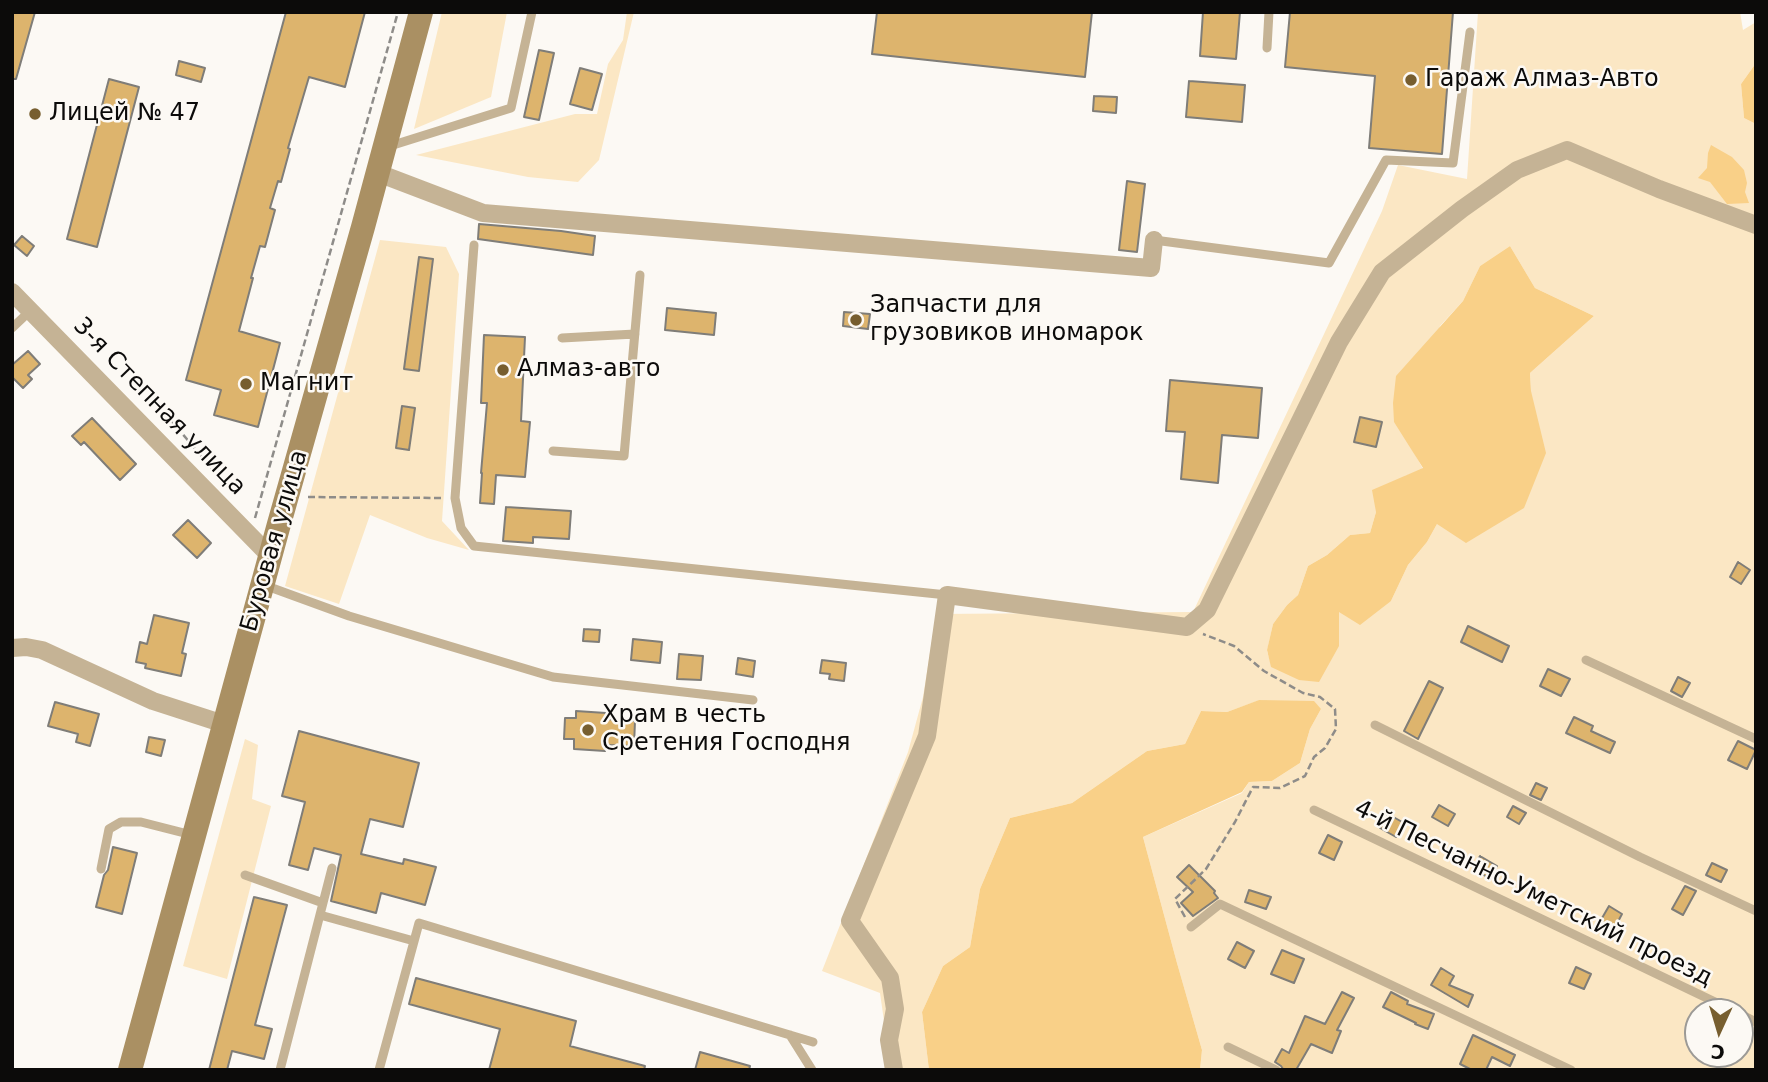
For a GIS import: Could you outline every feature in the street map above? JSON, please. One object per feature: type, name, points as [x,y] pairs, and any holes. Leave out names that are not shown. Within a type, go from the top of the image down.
[{"type":"main road","name":"Буровая улица","points":[[130,1070],[421,12]]},
{"type":"street","points":[[894,1070],[889,1040],[895,1009],[890,978],[850,921],[927,736],[947,595],[1187,627],[1207,610],[1339,342],[1382,272],[1517,170],[1567,150],[1659,189],[1756,225]]},
{"type":"street","points":[[378,173],[482,213],[1151,268],[1154,240]]},
{"type":"street","name":"3-я Степная улица","points":[[12,292],[270,556]]},
{"type":"street","points":[[12,648],[43,650],[153,701],[224,724]]},
{"type":"lane","points":[[385,147],[511,108],[532,12]]},
{"type":"lane","points":[[1267,48],[1269,12]]},
{"type":"lane","points":[[1154,240],[1329,263],[1386,160],[1453,163],[1470,32]]},
{"type":"lane","points":[[474,246],[455,498],[460,528],[474,546],[947,595]]},
{"type":"lane","points":[[553,452],[624,456],[640,275]]},
{"type":"lane","points":[[12,328],[30,311]]},
{"type":"lane","points":[[562,338],[635,334]]},
{"type":"lane","points":[[262,585],[349,616],[553,677],[752,700]]},
{"type":"lane","points":[[1586,660],[1756,738]]},
{"type":"lane","points":[[1375,725],[1640,857],[1756,911]]},
{"type":"lane","name":"4-й Песчанно-Уметский проезд","points":[[1314,810],[1707,998]]},
{"type":"lane","points":[[101,869],[109,829],[121,822],[141,822],[194,835]]},
{"type":"lane","points":[[280,1070],[332,868]]},
{"type":"lane","points":[[245,875],[323,903]]},
{"type":"lane","points":[[1191,927],[1220,904],[1571,1070]]},
{"type":"lane","points":[[320,915],[414,942]]},
{"type":"lane","points":[[379,1070],[419,923],[813,1042]]},
{"type":"lane","points":[[790,1035],[812,1070]]},
{"type":"lane","points":[[1228,1047],[1276,1070]]},
{"type":"path","points":[[279,524],[255,518],[398,12]]},
{"type":"path","points":[[156,403],[237,497]]},
{"type":"path","points":[[307,497],[455,498]]},
{"type":"path","points":[[1187,627],[1234,646],[1264,671],[1303,694],[1320,697],[1335,709],[1336,713],[1336,729],[1325,748],[1314,757],[1305,776],[1280,788],[1253,787],[1206,869],[1175,899],[1191,927]]},
{"type":"shaded area","points":[[442,12],[507,12],[491,97],[414,129]]},
{"type":"shaded area","points":[[627,12],[634,12],[599,160],[578,182],[528,177],[416,155],[575,114],[597,114],[608,64],[623,40]]},
{"type":"shaded area","points":[[1478,12],[1740,12],[1743,30],[1756,22],[1756,63],[1741,84],[1744,118],[1756,124],[1756,1070],[1200,1070],[1202,1050],[1143,837],[1242,793],[1249,782],[1272,781],[1300,763],[1310,729],[1321,709],[1260,700],[1227,712],[1201,711],[1185,744],[1147,751],[1072,803],[1010,818],[980,889],[970,947],[943,966],[922,1012],[929,1070],[891,1070],[880,993],[822,971],[908,752],[923,697],[936,614],[1193,612],[1382,211],[1398,165],[1467,179]],"holes":[[[1510,246],[1535,288],[1594,316],[1530,373],[1531,391],[1427,542],[1408,565],[1391,601],[1339,611],[1272,667],[1267,651],[1273,624],[1298,595],[1308,566],[1327,555],[1350,535],[1370,533],[1376,512],[1405,476],[1423,469],[1412,449],[1440,326],[1463,301],[1480,266]]]},
{"type":"shaded area","points":[[1756,63],[1756,124],[1744,118],[1741,84]]},
{"type":"shaded area","points":[[1711,145],[1732,157],[1744,170],[1747,183],[1745,192],[1749,203],[1727,204],[1710,182],[1698,178],[1707,168]]},
{"type":"shaded area","points":[[380,240],[446,247],[459,274],[442,521],[469,550],[427,538],[370,515],[339,604],[285,586]]},
{"type":"shaded area","points":[[1510,246],[1535,288],[1594,316],[1530,373],[1531,391],[1546,453],[1524,508],[1466,543],[1437,524],[1427,542],[1408,565],[1391,601],[1360,625],[1339,612],[1339,646],[1319,682],[1299,680],[1271,667],[1267,650],[1273,624],[1298,595],[1308,566],[1327,555],[1350,535],[1370,533],[1376,512],[1372,490],[1423,468],[1394,422],[1396,376],[1463,301],[1480,266]]},
{"type":"shaded area","points":[[1259,700],[1314,701],[1321,709],[1310,729],[1300,763],[1272,781],[1249,782],[1242,792],[1143,837],[1202,1050],[1200,1070],[929,1070],[922,1012],[943,966],[970,947],[980,889],[1010,818],[1072,803],[1147,751],[1185,744],[1201,711],[1227,712]]},
{"type":"shaded area","points":[[245,739],[258,745],[252,799],[271,806],[227,979],[183,966]]},
{"type":"building","points":[[12,12],[35,12],[16,79],[12,79]]},
{"type":"building","points":[[286,12],[365,12],[345,87],[309,77],[281,182],[278,181],[270,208],[275,210],[265,247],[260,246],[251,278],[239,331],[280,343],[258,427],[214,415],[221,390],[186,380]]},
{"type":"building","points":[[877,12],[1092,12],[1085,77],[872,54]]},
{"type":"building","points":[[1203,12],[1240,12],[1236,59],[1200,56]]},
{"type":"building","name":"Гараж Алмаз-Авто","points":[[1290,12],[1453,12],[1442,154],[1369,148],[1375,76],[1285,67]]},
{"type":"building","points":[[539,50],[554,53],[539,120],[524,117]]},
{"type":"building","points":[[179,61],[205,68],[201,82],[176,75]]},
{"type":"building","points":[[580,68],[602,74],[592,110],[570,104]]},
{"type":"building","points":[[109,79],[139,87],[97,247],[67,239]]},
{"type":"building","points":[[1189,81],[1245,85],[1242,122],[1186,117]]},
{"type":"building","points":[[1094,96],[1117,97],[1116,113],[1093,111]]},
{"type":"building","points":[[1127,181],[1145,184],[1137,252],[1119,250]]},
{"type":"building","points":[[479,224],[595,236],[593,255],[478,239]]},
{"type":"building","points":[[22,236],[34,246],[27,256],[14,245]]},
{"type":"building","points":[[419,257],[433,259],[419,371],[404,369]]},
{"type":"building","points":[[667,308],[716,313],[714,335],[665,330]]},
{"type":"building","name":"Запчасти для грузовиков иномарок","points":[[844,312],[870,314],[868,329],[843,326]]},
{"type":"building","points":[[484,335],[525,337],[521,421],[530,422],[525,477],[496,475],[494,504],[480,503],[487,403],[481,403]]},
{"type":"building","points":[[28,351],[40,364],[28,375],[32,379],[23,388],[12,377],[12,365]]},
{"type":"building","points":[[1170,380],[1262,388],[1258,438],[1222,435],[1218,483],[1181,479],[1185,432],[1166,431]]},
{"type":"building","points":[[402,406],[415,408],[409,450],[396,448]]},
{"type":"building","points":[[1360,417],[1382,422],[1376,447],[1354,442]]},
{"type":"building","points":[[92,418],[136,464],[120,480],[84,442],[81,445],[72,436]]},
{"type":"building","points":[[506,507],[571,511],[569,539],[533,537],[533,543],[503,541]]},
{"type":"building","points":[[188,520],[211,543],[197,558],[173,535]]},
{"type":"building","points":[[1738,562],[1750,570],[1741,584],[1730,577]]},
{"type":"building","points":[[154,615],[189,623],[182,653],[186,654],[181,676],[145,668],[146,664],[136,662],[140,642],[147,644]]},
{"type":"building","points":[[1468,626],[1509,646],[1502,662],[1461,642]]},
{"type":"building","points":[[584,629],[600,630],[599,642],[583,641]]},
{"type":"building","points":[[633,639],[662,642],[660,663],[631,660]]},
{"type":"building","points":[[679,654],[703,656],[701,680],[677,679]]},
{"type":"building","points":[[738,658],[755,661],[753,677],[736,674]]},
{"type":"building","points":[[822,660],[846,663],[844,681],[829,679],[830,674],[820,673]]},
{"type":"building","points":[[1548,669],[1570,679],[1561,696],[1540,686]]},
{"type":"building","points":[[1678,677],[1690,683],[1682,697],[1671,691]]},
{"type":"building","points":[[1429,681],[1443,688],[1418,739],[1404,731]]},
{"type":"building","points":[[55,702],[99,714],[90,746],[76,742],[78,734],[48,726]]},
{"type":"building","points":[[576,711],[606,713],[606,719],[635,721],[634,746],[606,745],[605,751],[574,749],[574,739],[564,739],[565,718],[576,718]]},
{"type":"building","points":[[1574,717],[1593,726],[1591,731],[1615,742],[1610,753],[1566,733]]},
{"type":"building","points":[[299,731],[419,763],[403,827],[370,819],[361,854],[403,864],[404,859],[436,867],[425,905],[381,893],[376,913],[331,901],[341,855],[314,848],[308,870],[289,865],[305,802],[282,796]]},
{"type":"building","points":[[149,737],[165,740],[161,756],[146,752]]},
{"type":"building","points":[[1738,741],[1756,750],[1747,769],[1728,760]]},
{"type":"building","points":[[1536,783],[1547,788],[1541,800],[1530,795]]},
{"type":"building","points":[[1439,805],[1455,814],[1448,826],[1432,817]]},
{"type":"building","points":[[1513,806],[1526,813],[1519,824],[1507,817]]},
{"type":"building","points":[[1388,814],[1404,823],[1396,837],[1380,828]]},
{"type":"building","points":[[1328,835],[1342,842],[1334,860],[1319,853]]},
{"type":"building","points":[[113,847],[137,853],[122,914],[96,907]]},
{"type":"building","points":[[1480,856],[1497,866],[1489,878],[1473,869]]},
{"type":"building","points":[[1712,863],[1727,870],[1721,882],[1706,875]]},
{"type":"building","points":[[1189,865],[1215,891],[1218,898],[1193,916],[1181,903],[1193,892],[1177,877]]},
{"type":"building","points":[[1685,886],[1696,891],[1683,915],[1672,909]]},
{"type":"building","points":[[1249,890],[1271,897],[1266,909],[1245,902]]},
{"type":"building","points":[[254,897],[287,905],[255,1025],[272,1029],[264,1059],[232,1051],[227,1070],[209,1070]]},
{"type":"building","points":[[1609,906],[1622,914],[1612,933],[1598,925]]},
{"type":"building","points":[[1237,942],[1254,951],[1245,968],[1228,959]]},
{"type":"building","points":[[1282,950],[1304,959],[1294,983],[1271,974]]},
{"type":"building","points":[[1576,967],[1591,974],[1584,989],[1569,983]]},
{"type":"building","points":[[1441,968],[1454,976],[1449,985],[1473,995],[1468,1007],[1431,985]]},
{"type":"building","points":[[416,978],[576,1021],[570,1046],[645,1066],[644,1070],[489,1070],[500,1029],[409,1004]]},
{"type":"building","points":[[1342,992],[1354,998],[1337,1030],[1341,1031],[1332,1053],[1311,1044],[1296,1070],[1283,1069],[1275,1062],[1282,1049],[1289,1053],[1305,1016],[1325,1024]]},
{"type":"building","points":[[1391,992],[1408,1001],[1407,1004],[1434,1014],[1428,1029],[1383,1007]]},
{"type":"building","points":[[1473,1035],[1515,1055],[1510,1066],[1492,1057],[1486,1070],[1472,1070],[1460,1064]]},
{"type":"building","points":[[700,1052],[750,1066],[749,1070],[695,1070]]},
{"type":"place","name":"Гараж Алмаз-Авто","points":[[1411,80]]},
{"type":"place","name":"Лицей № 47","points":[[35,114]]},
{"type":"place","name":"Запчасти для грузовиков иномарок","points":[[856,320]]},
{"type":"place","name":"Алмаз-авто","points":[[503,370]]},
{"type":"place","name":"Магнит","points":[[246,384]]},
{"type":"place","name":"Храм в честь Сретения Господня","points":[[588,730]]}]
